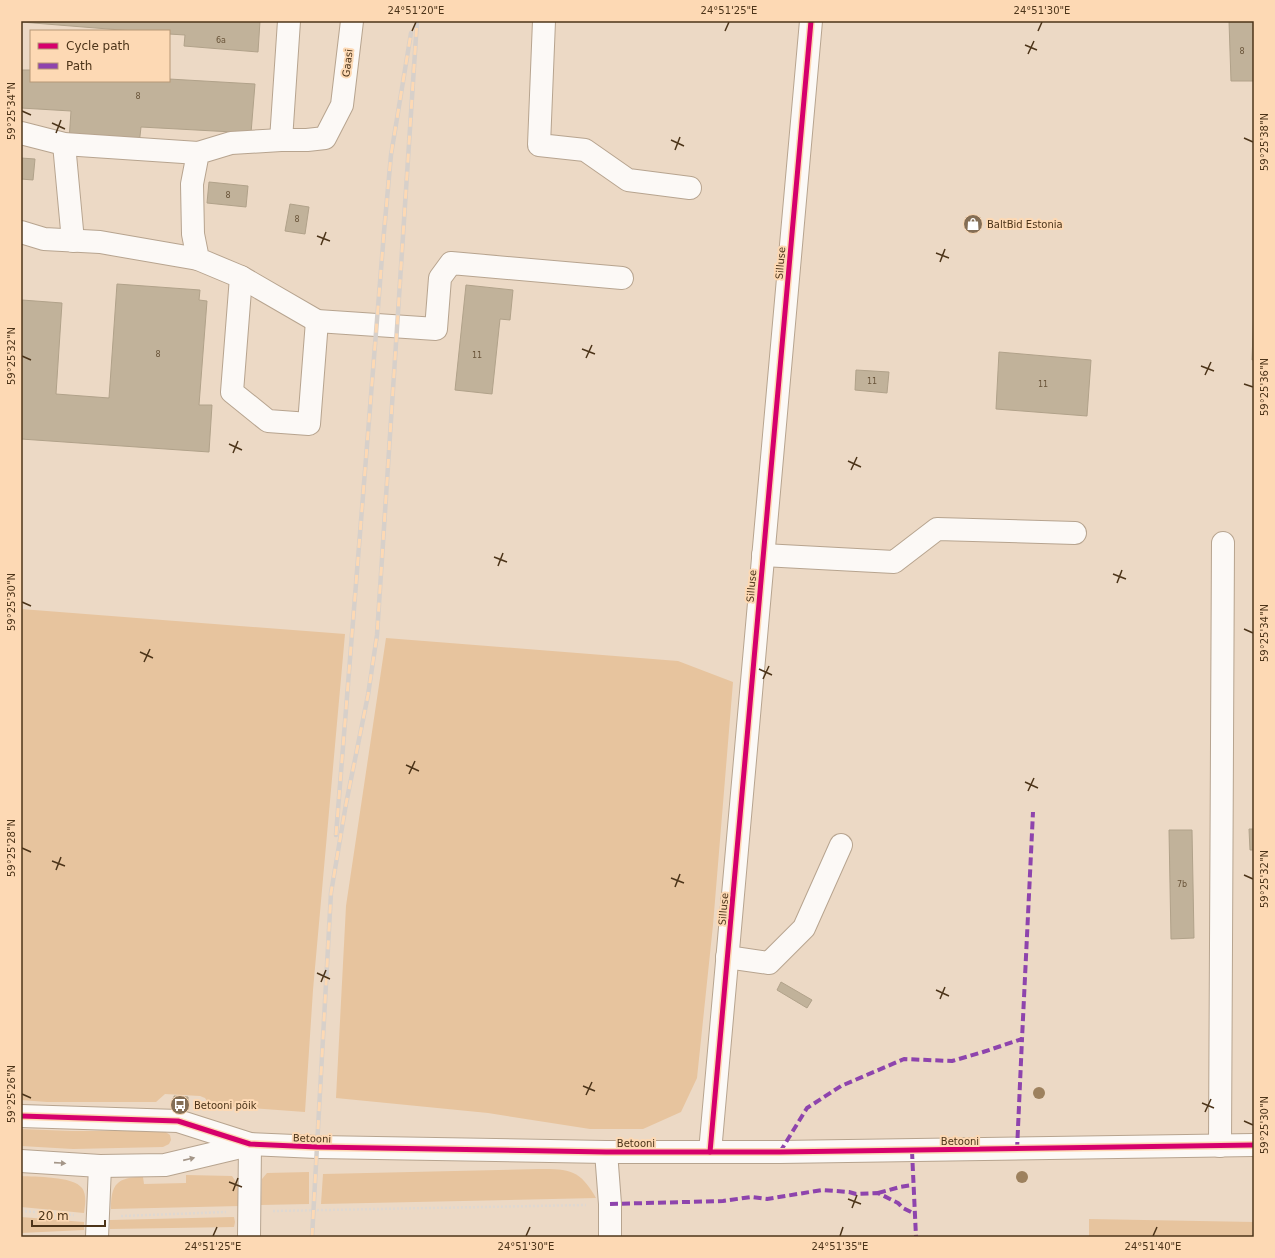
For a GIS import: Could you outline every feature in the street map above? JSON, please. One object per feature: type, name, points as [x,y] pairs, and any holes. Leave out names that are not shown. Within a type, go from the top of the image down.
[{"type":"street","points":[[21,133],[64,144],[198,153],[231,142],[281,140],[289,21]]},
{"type":"street","name":"Gaasi","points":[[281,140],[325,138],[342,105],[352,21]]},
{"type":"street","points":[[544,21],[539,145],[585,150],[628,180],[690,188]]},
{"type":"street","name":"Silluse","points":[[710,1152],[810,21]]},
{"type":"street","points":[[64,144],[73,241]]},
{"type":"street","points":[[198,153],[192,184],[193,234],[198,260]]},
{"type":"street","points":[[21,232],[44,239],[100,242],[198,260],[241,277],[317,321],[436,329],[440,278],[451,263],[622,278]]},
{"type":"street","points":[[241,277],[232,392],[268,421],[309,424],[317,321]]},
{"type":"street","points":[[763,555],[894,562],[938,529],[1075,533]]},
{"type":"street","points":[[1220,1146],[1224,543]]},
{"type":"street","points":[[727,957],[769,962],[804,928],[841,845]]},
{"type":"street","name":"Betooni","points":[[21,1116],[178,1121],[250,1144],[317,1147],[606,1152],[710,1152],[1017,1150],[1254,1145]]},
{"type":"street","points":[[249,1237],[250,1144]]},
{"type":"street","name":"Betooni","points":[[21,1161],[100,1166],[165,1165],[250,1144]]},
{"type":"street","points":[[606,1152],[610,1204],[610,1237]]},
{"type":"street","points":[[97,1227],[100,1166]]},
{"type":"path","points":[[21,1211],[97,1227],[249,1211],[610,1204]]},
{"type":"shaded area","points":[[21,609],[345,634],[313,990],[305,1112],[210,1105],[205,1098],[200,1096],[165,1094],[156,1102],[47,1102],[21,1100]]},
{"type":"shaded area","points":[[386,638],[678,661],[733,682],[713,925],[697,1078],[681,1112],[643,1129],[590,1129],[488,1113],[336,1098],[346,906]]},
{"type":"shaded area","points":[[21,1129],[71,1131],[164,1131],[170,1135],[171,1140],[169,1144],[163,1147],[73,1149],[21,1146]]},
{"type":"shaded area","points":[[539,1169],[559,1170],[573,1173],[585,1182],[596,1198],[321,1204],[323,1174]]},
{"type":"shaded area","points":[[309,1172],[309,1204],[261,1205],[262,1179],[267,1173]]},
{"type":"shaded area","points":[[186,1175],[232,1176],[239,1190],[240,1206],[111,1209],[112,1193],[114,1188],[117,1184],[127,1178],[143,1177],[144,1184],[186,1183]]},
{"type":"shaded area","points":[[21,1176],[62,1179],[77,1184],[82,1188],[85,1194],[84,1213],[21,1207]]},
{"type":"shaded area","points":[[21,1217],[84,1222],[84,1230],[21,1233]]},
{"type":"shaded area","points":[[234,1217],[234,1227],[110,1229],[110,1220]]},
{"type":"shaded area","points":[[1089,1219],[1254,1222],[1254,1237],[1089,1237]]},
{"type":"building","points":[[260,21],[258,52],[184,46],[185,35],[170,34],[170,30],[121,30],[21,22]]},
{"type":"building","points":[[1229,21],[1254,21],[1254,81],[1231,81]]},
{"type":"building","points":[[21,70],[30,70],[30,82],[170,82],[170,79],[255,84],[251,133],[141,127],[139,145],[69,140],[71,111],[21,108]]},
{"type":"building","points":[[21,158],[35,159],[33,180],[21,179]]},
{"type":"building","points":[[209,182],[248,186],[246,207],[207,203]]},
{"type":"building","points":[[290,204],[309,207],[305,234],[285,231]]},
{"type":"building","points":[[117,284],[200,290],[199,300],[207,301],[199,405],[212,405],[209,452],[21,439],[22,300],[62,303],[56,394],[109,398]]},
{"type":"building","points":[[466,285],[513,290],[510,320],[500,319],[492,394],[455,390]]},
{"type":"building","points":[[1254,306],[1254,360],[1252,360]]},
{"type":"building","points":[[999,352],[1091,360],[1087,416],[996,409]]},
{"type":"building","points":[[856,370],[889,372],[887,393],[855,390]]},
{"type":"building","points":[[1249,829],[1254,829],[1254,850],[1250,850]]},
{"type":"building","points":[[1169,830],[1192,830],[1194,938],[1171,939]]},
{"type":"building","points":[[781,982],[812,1000],[807,1008],[777,990]]},
{"type":"building","points":[[174,1096],[188,1097],[188,1102],[174,1101]]},
{"type":"railway","points":[[312,1237],[331,893],[346,804],[368,695],[377,635],[417,21]]},
{"type":"railway","points":[[336,835],[391,155],[411,33]]},
{"type":"marked path","points":[[780,1152],[807,1108],[841,1086],[904,1059],[952,1061],[1022,1039],[1033,812]]},
{"type":"marked path","points":[[1017,1150],[1022,1039]]},
{"type":"marked path","points":[[912,1151],[916,1237]]},
{"type":"marked path","points":[[878,1193],[913,1185]]},
{"type":"marked path","points":[[610,1204],[723,1201],[751,1197],[767,1199],[822,1190],[856,1194],[878,1193],[915,1214]]},
{"type":"cycle path","points":[[710,1152],[811,21]]},
{"type":"cycle path","points":[[21,1116],[178,1121],[250,1144],[317,1147],[606,1152],[780,1152],[1254,1145]]},
{"type":"place","name":"BaltBid Estonia","points":[[973,224]]},
{"type":"place","name":"Betooni põik","points":[[180,1105]]}]
